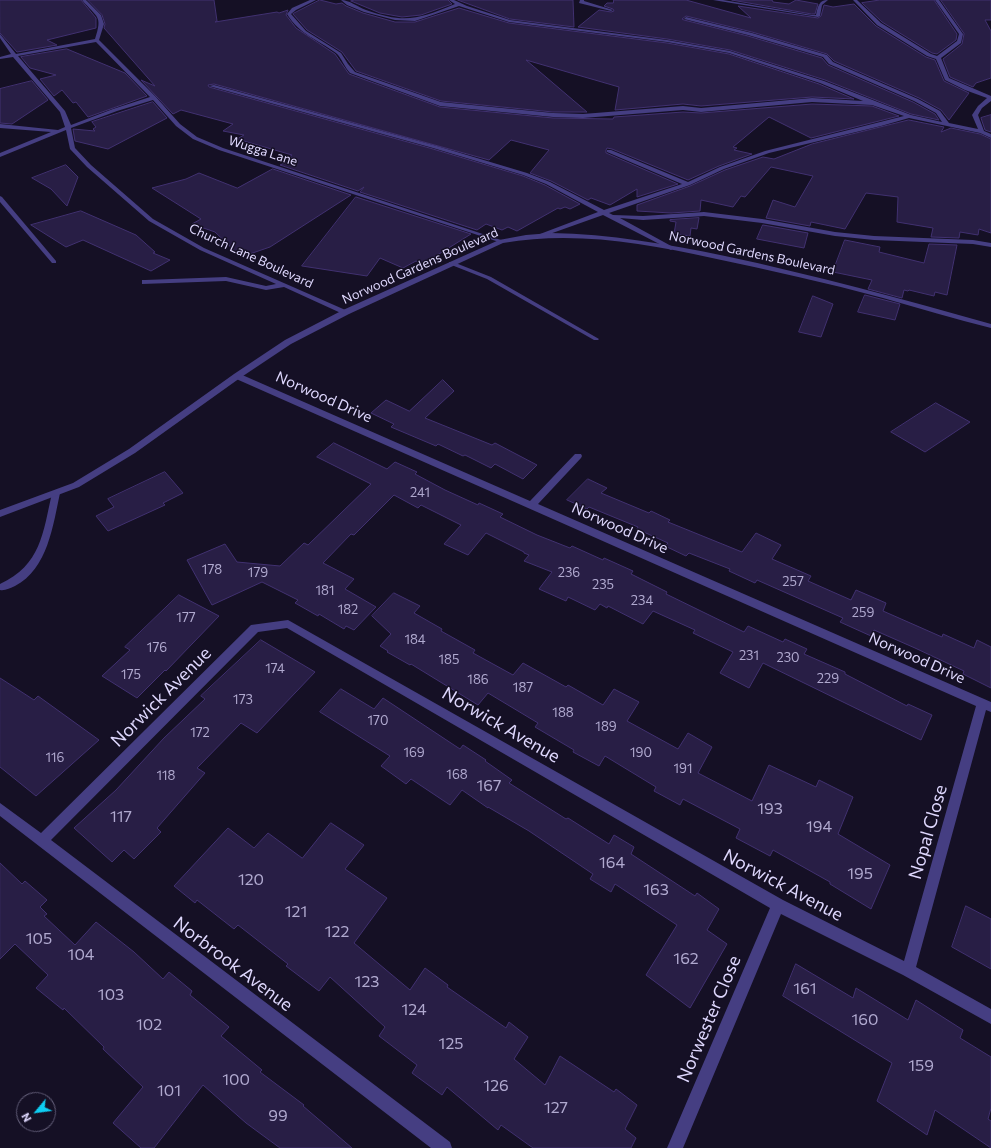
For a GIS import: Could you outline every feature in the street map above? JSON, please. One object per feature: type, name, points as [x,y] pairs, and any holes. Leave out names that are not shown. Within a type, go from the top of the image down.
[{"type":"street","points":[[0,58],[97,40],[102,24],[99,16],[84,0]]},
{"type":"street","points":[[314,0],[294,9],[289,14],[293,21],[310,37],[336,50],[353,74],[440,104],[553,115],[583,116],[683,108],[701,110],[812,100],[873,103]]},
{"type":"street","points":[[343,0],[352,6],[375,14],[412,20],[458,4]]},
{"type":"street","points":[[451,0],[465,7],[509,21],[667,41],[730,52],[822,82],[909,116],[946,123],[982,132],[991,136]]},
{"type":"street","points":[[582,0],[581,2],[612,10]]},
{"type":"street","points":[[715,0],[818,16],[820,5],[826,0]]},
{"type":"street","points":[[848,0],[855,0],[879,24],[929,55],[938,58],[947,79],[967,89],[991,98]]},
{"type":"street","points":[[937,0],[939,5],[961,34],[959,42],[938,58]]},
{"type":"street","points":[[686,18],[750,34],[825,56],[831,63],[880,83],[933,109],[938,112],[946,123]]},
{"type":"street","name":"Church Lane Boulevard","points":[[0,35],[14,56],[63,112],[72,148],[89,166],[151,220],[202,249],[346,312]]},
{"type":"street","name":"Wugga Lane","points":[[97,40],[154,98],[178,125],[195,138],[221,149],[501,241]]},
{"type":"street","points":[[212,86],[512,169],[548,183],[671,248]]},
{"type":"street","points":[[0,155],[22,145],[115,110],[154,98]]},
{"type":"street","points":[[982,132],[975,115],[980,107],[991,98]]},
{"type":"street","points":[[542,235],[603,212],[688,184],[722,168],[767,152],[879,125],[909,116]]},
{"type":"street","points":[[0,126],[59,132]]},
{"type":"street","points":[[609,151],[688,184]]},
{"type":"street","points":[[0,198],[54,262]]},
{"type":"street","points":[[610,216],[643,218],[704,214],[762,221],[835,234],[874,238],[974,242],[991,245]]},
{"type":"street","name":"Norwood Gardens Boulevard","points":[[0,514],[76,485],[132,451],[237,376],[288,342],[346,312],[501,241],[522,236],[583,236],[671,248],[760,265],[857,288],[991,326]]},
{"type":"street","points":[[145,282],[226,279],[266,288],[285,285]]},
{"type":"street","name":"Norwood Drive","points":[[237,376],[987,706]]},
{"type":"street","points":[[532,505],[578,456]]},
{"type":"street","name":"Norwick Avenue","points":[[42,841],[255,628],[288,624],[778,905],[908,970],[991,1017]]},
{"type":"street","name":"Nopal Close","points":[[908,970],[987,706]]},
{"type":"street","name":"Norbrook Avenue","points":[[0,809],[437,1146]]},
{"type":"street","name":"Norwester Close","points":[[675,1148],[778,905]]},
{"type":"lane","points":[[451,264],[489,278],[596,339]]},
{"type":"lane","points":[[3,587],[17,580],[27,571],[37,556],[46,535],[56,493]]},
{"type":"building","points":[[0,0],[81,0],[96,18],[96,28],[47,40],[57,45],[17,52],[0,33]]},
{"type":"building","points":[[88,0],[214,0],[217,21],[215,22],[277,12],[279,13],[288,10],[286,15],[296,28],[335,54],[349,74],[440,107],[553,118],[613,119],[614,117],[683,112],[701,113],[812,104],[872,106],[899,116],[811,138],[769,117],[733,147],[737,148],[734,150],[752,154],[719,166],[688,180],[607,148],[606,153],[678,184],[637,197],[637,189],[610,205],[591,198],[588,200],[551,181],[530,173],[549,150],[511,140],[489,160],[214,84],[208,85],[209,87],[433,149],[523,176],[545,185],[580,204],[570,209],[565,207],[560,209],[558,208],[517,231],[508,227],[502,230],[486,224],[477,230],[360,192],[364,187],[358,191],[280,165],[295,158],[289,157],[292,155],[237,139],[244,135],[223,131],[233,124],[181,110],[173,114],[141,80],[155,86],[104,28],[105,24],[102,15]]},
{"type":"building","points":[[320,0],[336,4],[342,3],[363,13],[395,22],[415,22],[459,8],[509,23],[667,43],[729,54],[819,84],[854,99],[812,97],[701,106],[683,104],[615,110],[619,87],[526,60],[587,112],[553,112],[441,101],[356,71],[342,52],[307,30],[293,14]]},
{"type":"building","points":[[448,0],[452,4],[421,15],[402,17],[380,13],[351,1]]},
{"type":"building","points":[[458,0],[573,0],[574,27],[510,19]]},
{"type":"building","points":[[614,0],[686,0],[751,18],[738,6],[818,18],[821,16],[824,5],[833,7],[854,4],[876,26],[926,57],[935,60],[944,81],[969,93],[949,120],[941,110],[919,98],[834,61],[827,54],[752,32],[686,16],[682,19],[748,36],[822,58],[828,65],[913,102],[935,114],[939,120],[911,114],[825,80],[730,50],[667,39],[578,27],[599,10],[614,11],[613,9],[604,6],[607,3],[613,3]]},
{"type":"building","points":[[732,0],[772,0],[773,2],[789,4],[796,0],[818,4],[815,14],[812,14]]},
{"type":"building","points":[[880,0],[934,0],[957,34],[956,40],[937,54],[932,53],[882,22],[862,3]]},
{"type":"building","points":[[941,0],[991,0],[991,20],[985,20],[991,31],[991,78],[976,83],[973,87],[950,77],[943,59],[962,44],[964,34]]},
{"type":"building","points":[[67,49],[125,73],[147,96],[88,117],[76,102],[73,103],[62,90],[54,96],[40,79],[56,75],[30,68],[21,57]]},
{"type":"building","points":[[32,81],[48,100],[12,124],[0,123],[0,89]]},
{"type":"building","points":[[153,102],[167,118],[108,149],[75,141],[73,129],[95,131],[93,129],[96,127],[92,122]]},
{"type":"building","points":[[991,115],[991,132],[985,130],[981,118]]},
{"type":"building","points":[[909,120],[944,127],[941,132],[951,128],[980,134],[991,139],[991,233],[979,229],[978,235],[960,232],[959,238],[931,237],[933,228],[897,222],[898,197],[866,193],[845,229],[811,222],[810,226],[766,218],[773,200],[795,207],[813,176],[771,167],[745,197],[741,196],[733,207],[701,200],[700,211],[671,213],[637,211],[637,205],[690,186],[725,170],[763,157],[774,159],[812,144]]},
{"type":"building","points":[[66,165],[78,177],[67,206],[51,189],[32,178]]},
{"type":"building","points":[[273,169],[351,195],[270,247],[241,257],[215,232],[192,224],[201,219],[152,188],[186,179],[199,173],[237,188]]},
{"type":"building","points":[[356,197],[471,234],[423,264],[416,261],[403,268],[380,258],[367,276],[302,266]]},
{"type":"building","points":[[81,211],[136,235],[155,252],[153,253],[170,260],[151,271],[83,240],[66,247],[31,225]]},
{"type":"building","points":[[699,218],[697,229],[691,228],[690,236],[674,234],[676,222],[670,220]]},
{"type":"building","points":[[763,225],[808,233],[804,248],[757,239]]},
{"type":"building","points":[[845,240],[880,247],[879,252],[924,263],[929,244],[957,245],[947,295],[935,292],[934,296],[904,290],[902,298],[868,289],[872,280],[833,272]]},
{"type":"building","points":[[865,295],[900,304],[895,320],[858,312]]},
{"type":"building","points":[[813,296],[833,304],[821,337],[799,332]]},
{"type":"building","points":[[443,380],[454,391],[425,418],[492,445],[495,443],[537,465],[523,479],[495,464],[491,468],[465,455],[463,456],[438,444],[436,446],[391,427],[394,424],[371,413],[386,400],[409,411]]},
{"type":"building","points":[[936,403],[970,422],[925,452],[891,432]]},
{"type":"building","points":[[334,443],[387,469],[395,462],[417,472],[415,474],[445,490],[478,505],[479,503],[503,514],[500,517],[537,535],[570,548],[572,546],[603,560],[604,558],[633,571],[631,574],[667,592],[666,594],[744,632],[748,626],[783,642],[785,639],[807,649],[804,654],[845,672],[845,674],[907,706],[908,704],[932,715],[921,740],[763,663],[749,688],[720,673],[733,652],[693,633],[695,630],[653,611],[643,624],[608,606],[607,608],[600,604],[595,610],[568,597],[566,601],[539,589],[552,572],[524,561],[529,555],[486,533],[468,555],[444,544],[461,525],[421,505],[418,508],[394,495],[354,535],[351,534],[323,563],[354,579],[345,589],[376,607],[354,630],[346,626],[344,629],[319,614],[318,616],[295,603],[298,600],[262,582],[212,605],[187,560],[225,544],[237,562],[280,566],[304,543],[308,545],[371,484],[317,457]]},
{"type":"building","points":[[165,472],[183,493],[163,503],[165,505],[108,531],[96,516],[114,507],[108,499]]},
{"type":"building","points":[[588,479],[607,488],[601,493],[649,513],[651,511],[670,520],[668,522],[742,552],[756,533],[781,545],[772,559],[811,576],[808,581],[851,600],[856,590],[886,603],[883,611],[942,637],[943,634],[974,648],[977,640],[991,647],[991,688],[963,674],[964,671],[915,648],[874,630],[871,636],[840,622],[843,618],[757,580],[755,583],[729,571],[730,569],[689,553],[686,556],[665,546],[668,543],[637,529],[638,527],[589,507],[587,509],[567,500]]},
{"type":"building","points":[[394,593],[420,606],[414,613],[442,629],[441,631],[475,650],[473,653],[513,675],[523,663],[566,687],[568,685],[603,705],[614,689],[639,702],[627,721],[678,749],[688,733],[712,747],[698,773],[752,801],[769,765],[816,787],[819,780],[853,797],[838,834],[890,865],[871,909],[830,884],[830,882],[773,850],[770,856],[736,838],[740,829],[683,799],[680,805],[654,791],[656,787],[605,756],[599,766],[573,752],[574,750],[535,727],[538,723],[488,693],[478,705],[411,664],[410,665],[387,652],[388,651],[380,646],[391,634],[372,616]]},
{"type":"building","points":[[179,595],[219,616],[166,671],[165,670],[137,698],[102,676],[130,650],[125,647]]},
{"type":"building","points":[[261,640],[315,672],[257,733],[241,723],[197,768],[205,773],[157,828],[161,832],[134,859],[124,850],[112,862],[74,828],[116,790],[164,738],[205,699],[201,696]]},
{"type":"building","points":[[0,678],[34,700],[38,696],[99,740],[36,796],[0,767]]},
{"type":"building","points":[[341,689],[374,709],[383,698],[460,749],[463,745],[486,760],[485,761],[512,780],[509,783],[566,819],[568,818],[609,844],[614,835],[634,847],[631,854],[695,896],[697,893],[719,909],[707,930],[727,944],[690,1008],[646,975],[677,925],[615,884],[611,892],[590,879],[593,874],[529,831],[488,808],[462,790],[450,805],[411,779],[406,784],[381,766],[390,756],[320,712]]},
{"type":"building","points":[[331,823],[364,845],[345,869],[387,898],[354,943],[410,990],[425,968],[448,985],[447,987],[506,1028],[509,1022],[528,1037],[514,1059],[545,1085],[560,1056],[614,1092],[616,1089],[637,1105],[625,1129],[636,1138],[631,1148],[533,1148],[501,1125],[498,1130],[447,1087],[442,1095],[412,1073],[417,1065],[379,1036],[385,1027],[330,977],[319,991],[286,966],[288,964],[238,925],[234,929],[197,900],[195,903],[174,886],[228,828],[254,848],[268,833],[302,858]]},
{"type":"building","points":[[0,863],[22,884],[25,881],[47,900],[40,907],[47,914],[44,916],[75,945],[96,922],[134,952],[163,979],[169,972],[192,991],[190,995],[229,1027],[221,1036],[262,1070],[260,1072],[304,1105],[303,1106],[352,1148],[280,1148],[246,1123],[203,1085],[154,1148],[141,1148],[113,1123],[143,1087],[103,1049],[104,1047],[64,1008],[63,1010],[36,988],[48,975],[15,944],[0,959]]},
{"type":"building","points":[[966,906],[991,919],[991,969],[952,947]]},
{"type":"building","points":[[796,964],[853,998],[856,988],[908,1020],[916,1000],[963,1030],[960,1038],[991,1057],[991,1108],[988,1119],[991,1121],[991,1148],[935,1110],[927,1135],[877,1101],[892,1063],[783,996]]}]
